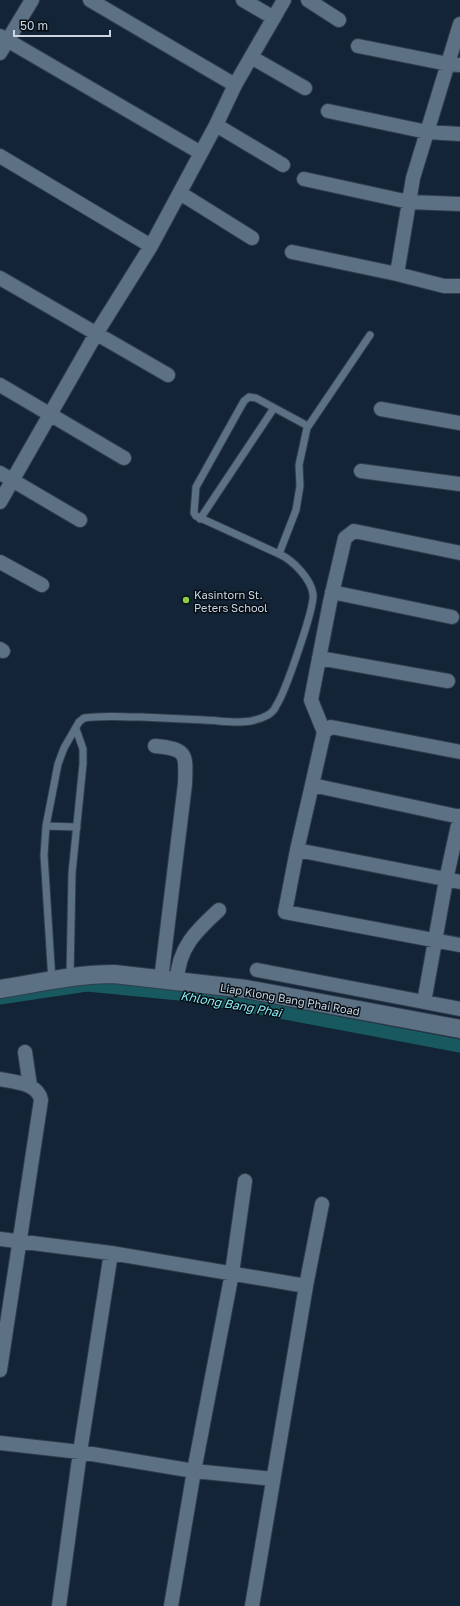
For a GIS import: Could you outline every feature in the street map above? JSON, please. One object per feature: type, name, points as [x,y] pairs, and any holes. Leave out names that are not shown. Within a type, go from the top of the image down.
[{"type":"street","points":[[0,53],[4,38],[32,0]]},
{"type":"street","points":[[90,0],[235,85]]},
{"type":"street","points":[[243,0],[274,18]]},
{"type":"street","points":[[0,502],[96,334],[151,246],[216,125],[235,85],[284,0]]},
{"type":"street","points":[[308,0],[339,20]]},
{"type":"street","points":[[397,274],[413,178],[427,132],[454,65],[460,24]]},
{"type":"street","points":[[4,38],[201,153]]},
{"type":"street","points":[[358,46],[454,65]]},
{"type":"street","points":[[251,57],[305,88]]},
{"type":"street","points":[[328,111],[427,132],[460,134]]},
{"type":"street","points":[[216,125],[283,165]]},
{"type":"street","points":[[0,156],[151,246]]},
{"type":"street","points":[[304,180],[409,202],[460,204]]},
{"type":"street","points":[[180,193],[252,238]]},
{"type":"street","points":[[292,252],[397,274],[444,286],[460,286]]},
{"type":"street","points":[[0,278],[168,375]]},
{"type":"street","points":[[0,385],[124,458]]},
{"type":"street","points":[[381,410],[460,423]]},
{"type":"street","points":[[360,471],[460,484]]},
{"type":"street","points":[[0,473],[80,520]]},
{"type":"street","points":[[460,553],[354,531],[345,538],[332,592],[311,700],[324,732],[297,850],[285,912],[460,945]]},
{"type":"street","points":[[0,562],[42,585]]},
{"type":"street","points":[[332,592],[452,617]]},
{"type":"street","points":[[319,658],[448,682]]},
{"type":"street","points":[[324,732],[331,727],[460,752]]},
{"type":"street","points":[[156,746],[180,751],[185,757],[186,769],[169,981]]},
{"type":"street","points":[[312,785],[460,817],[434,940],[424,1002]]},
{"type":"street","points":[[297,850],[460,882]]},
{"type":"street","points":[[169,981],[178,970],[184,949],[200,927],[219,910]]},
{"type":"street","points":[[257,970],[460,1009]]},
{"type":"street","name":"Liap Klong Bang Phai Road","points":[[0,989],[70,977],[93,974],[114,974],[246,989],[460,1029]]},
{"type":"street","points":[[25,1052],[30,1086]]},
{"type":"street","points":[[0,1079],[30,1086],[38,1093],[41,1103],[0,1370]]},
{"type":"street","points":[[171,1606],[194,1471],[232,1273],[245,1181]]},
{"type":"street","points":[[252,1606],[306,1286],[322,1204]]},
{"type":"street","points":[[0,1239],[111,1254],[306,1286]]},
{"type":"street","points":[[59,1606],[80,1452],[111,1254]]},
{"type":"street","points":[[0,1443],[80,1452],[194,1471],[273,1479]]},
{"type":"lane","points":[[279,554],[296,510],[300,486],[299,465],[307,428],[370,335]]},
{"type":"lane","points":[[52,981],[44,855],[46,826],[58,764],[64,748],[79,722],[84,718],[90,717],[206,720],[238,723],[268,714],[276,707],[284,690],[307,625],[314,596],[311,584],[288,558],[200,519],[194,513],[196,487],[244,401],[249,397],[256,398],[306,425],[307,428]]},
{"type":"lane","points":[[200,519],[274,408]]},
{"type":"lane","points":[[70,977],[72,873],[83,778],[83,749],[76,729]]},
{"type":"lane","points":[[46,826],[77,826]]},
{"type":"waterway","name":"Khlong Bang Phai","points":[[0,998],[87,985],[189,995],[460,1046]]},
{"type":"place","name":"Kasintorn St. Peters School","points":[[186,600]]}]
